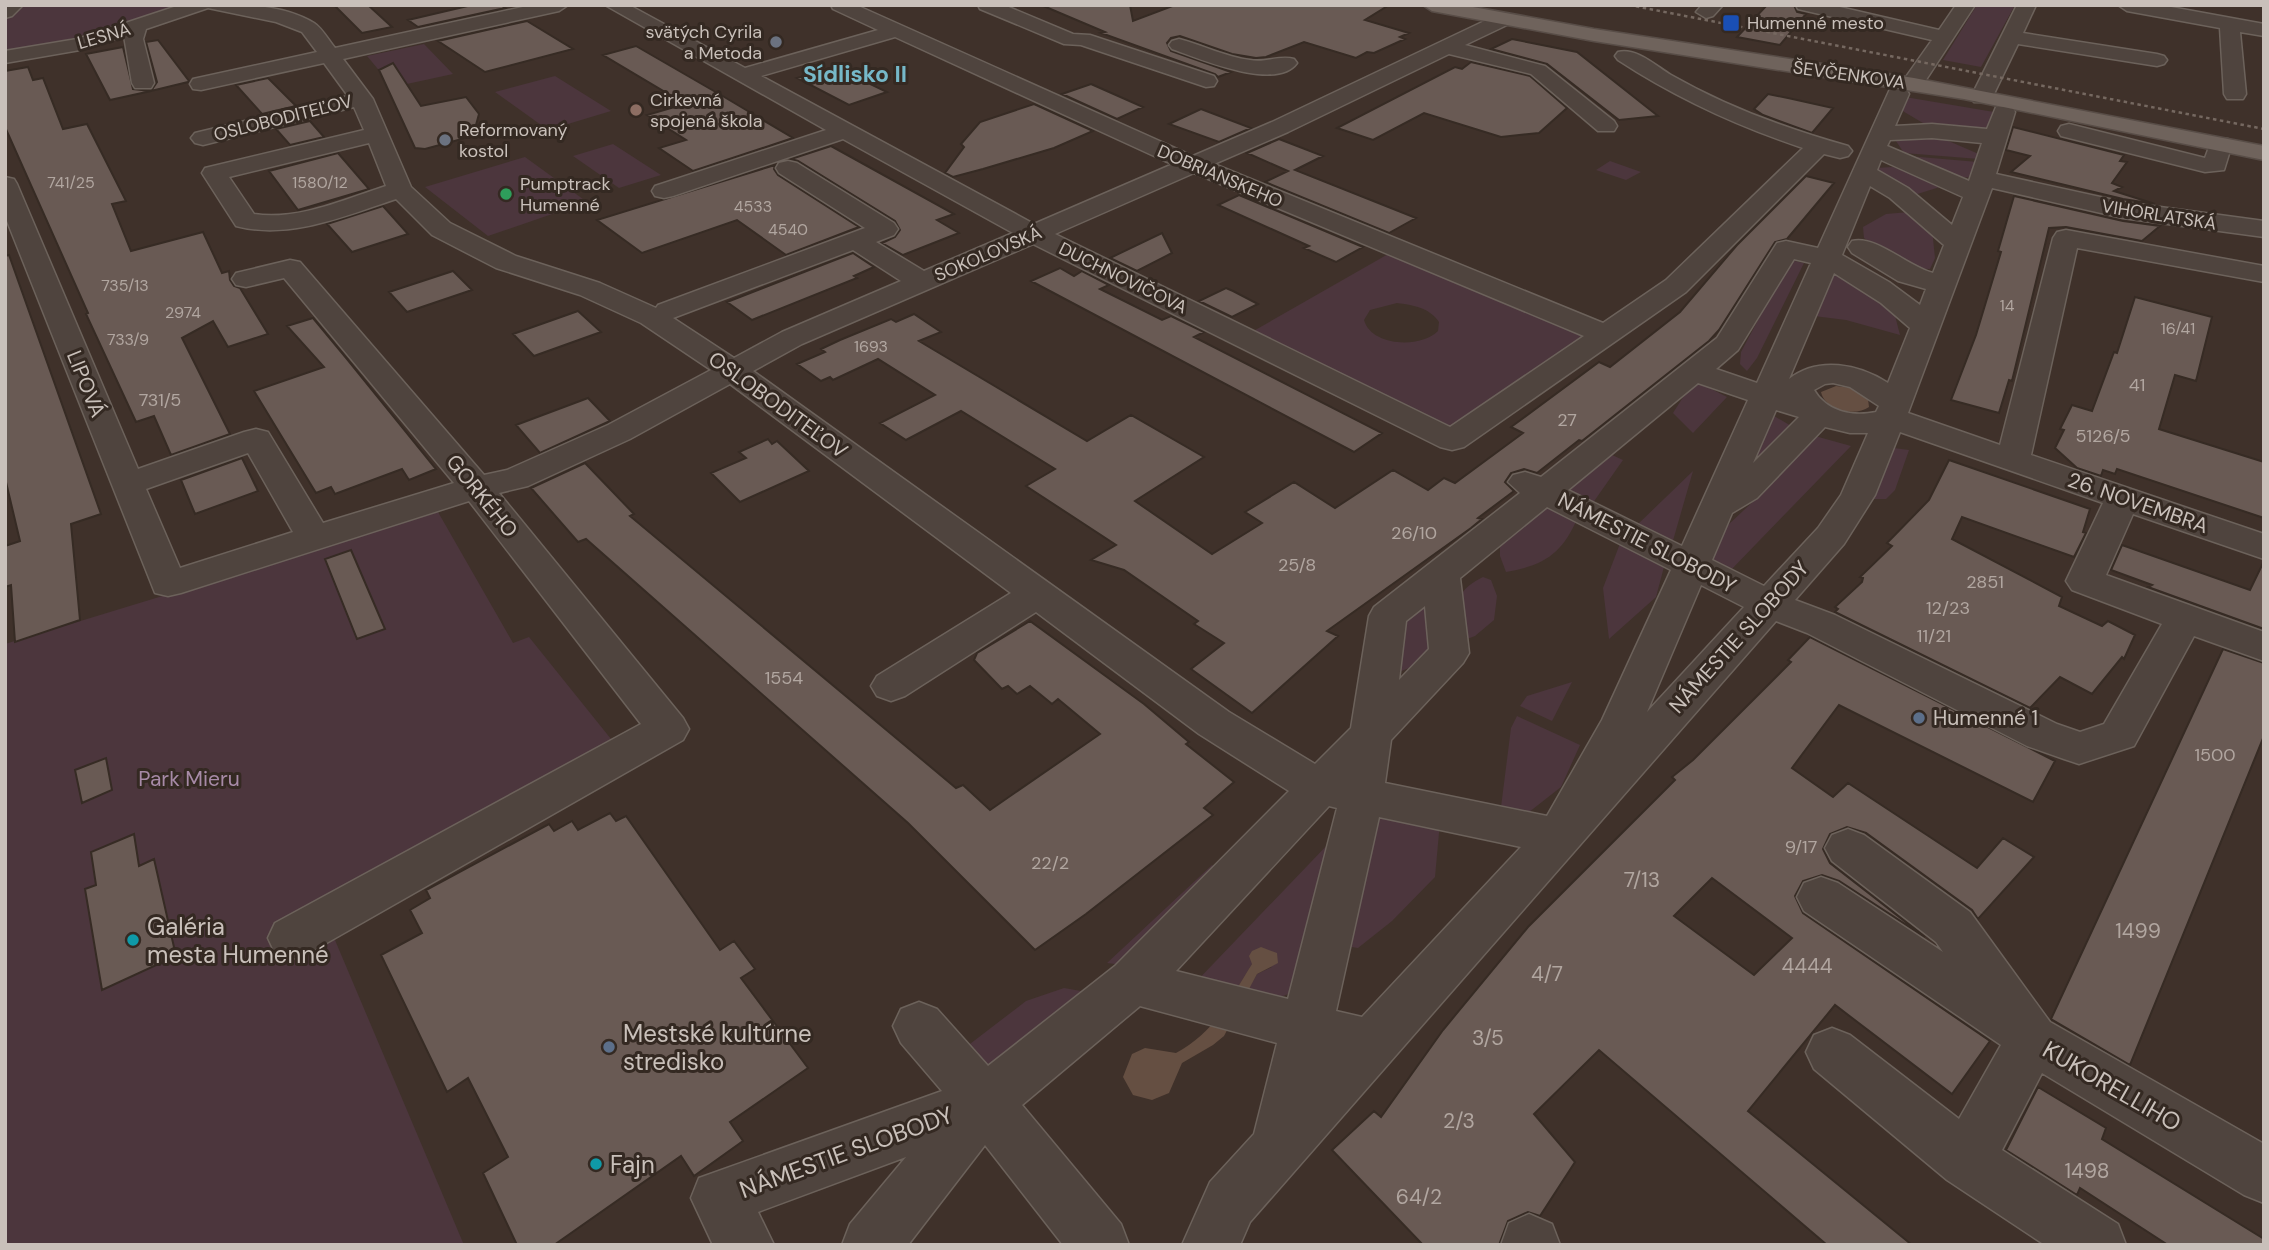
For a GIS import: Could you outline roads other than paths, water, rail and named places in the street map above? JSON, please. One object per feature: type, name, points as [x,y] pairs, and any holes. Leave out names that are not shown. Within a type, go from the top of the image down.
[{"type":"main road","name":"ŠEVČENKOVA","points":[[1432,5],[1901,95],[1982,97],[2264,153]]},
{"type":"street","points":[[5,12],[14,5]]},
{"type":"street","name":"LESNÁ","points":[[5,57],[80,44],[200,5]]},
{"type":"street","name":"OSLOBODITEĽOV","points":[[215,5],[281,17],[309,28],[332,55],[362,99],[400,190],[440,229],[479,250],[590,289],[651,317],[732,369],[796,419],[1214,723],[1340,791]]},
{"type":"street","points":[[201,84],[559,5]]},
{"type":"street","name":"DUCHNOVIČOVA","points":[[614,5],[1034,234],[1452,440],[1605,334]]},
{"type":"street","name":"DOBRIANSKEHO","points":[[840,5],[1194,165],[1605,334]]},
{"type":"street","points":[[986,5],[1071,40],[1083,39],[1206,80]]},
{"type":"street","points":[[1805,5],[1900,21],[1944,37]]},
{"type":"street","name":"NÁMESTIE SLOBODY","points":[[1559,837],[1622,722],[1783,358],[1838,253],[1873,154],[1901,95],[1965,5]]},
{"type":"street","points":[[1982,97],[2026,5]]},
{"type":"street","points":[[2056,32],[2124,33],[2130,6],[2264,30]]},
{"type":"street","points":[[869,18],[901,9]]},
{"type":"street","name":"SOKOLOVSKÁ","points":[[167,584],[476,487],[516,479],[619,432],[792,338],[1194,165],[1502,20]]},
{"type":"street","points":[[2230,24],[2235,94]]},
{"type":"street","points":[[137,26],[133,39],[143,83]]},
{"type":"street","points":[[742,75],[895,31]]},
{"type":"street","points":[[2010,37],[2157,60]]},
{"type":"street","points":[[1179,45],[1250,67],[1277,68],[1287,63]]},
{"type":"street","points":[[1447,47],[1538,70],[1606,126]]},
{"type":"street","points":[[1625,56],[1668,82],[1738,118],[1819,145],[1873,154],[1977,163]]},
{"type":"street","points":[[996,100],[1027,90]]},
{"type":"street","points":[[1901,95],[1932,131],[1977,163]]},
{"type":"street","name":"OSLOBODITEĽOV","points":[[203,138],[362,99]]},
{"type":"street","name":"NÁMESTIE SLOBODY","points":[[1211,1245],[1230,1202],[1831,536],[1851,505],[1925,327],[1924,280],[1958,243],[1977,163],[2004,112]]},
{"type":"street","points":[[664,191],[845,131]]},
{"type":"street","points":[[1873,154],[1932,131]]},
{"type":"street","points":[[2069,131],[2206,165],[2216,165],[2220,144]]},
{"type":"street","points":[[376,134],[214,173],[245,221],[254,224],[299,219],[400,190]]},
{"type":"street","points":[[1605,334],[1676,286],[1819,145]]},
{"type":"street","points":[[1873,154],[1977,163]]},
{"type":"street","points":[[1873,154],[1899,193],[1958,243]]},
{"type":"street","name":"VIHORLATSKÁ","points":[[1977,163],[2055,197],[2213,224],[2264,229]]},
{"type":"street","points":[[668,311],[885,229],[788,169]]},
{"type":"street","name":"LIPOVÁ","points":[[5,184],[167,584]]},
{"type":"street","points":[[2213,224],[2219,238],[2253,273]]},
{"type":"street","name":"VIHORLATSKÁ","points":[[2013,460],[2066,237],[2253,273]]},
{"type":"street","points":[[856,240],[922,282]]},
{"type":"street","name":"NÁMESTIE SLOBODY","points":[[1371,733],[1388,616],[1441,574],[1535,487],[1694,372],[1728,344],[1786,249],[1838,253],[1924,280]]},
{"type":"street","name":"NÁMESTIE SLOBODY","points":[[1838,253],[1924,280]]},
{"type":"street","name":"NÁMESTIE SLOBODY","points":[[1838,253],[1912,312],[1925,327]]},
{"type":"street","name":"GORKÉHO","points":[[246,279],[290,268],[476,487],[668,729],[292,938]]},
{"type":"street","points":[[1783,358],[1864,381],[1884,393],[1892,411],[2013,460]]},
{"type":"street","points":[[1694,372],[1842,422],[1862,424],[1892,411]]},
{"type":"street","points":[[1820,414],[1802,401],[1797,388],[1805,379],[1821,374],[1842,375]]},
{"type":"street","points":[[1717,507],[1745,491],[1820,414]]},
{"type":"street","points":[[127,484],[256,439],[314,538]]},
{"type":"street","name":"26. NOVEMBRA","points":[[2013,460],[2264,547]]},
{"type":"street","name":"NÁMESTIE SLOBODY","points":[[1535,487],[1769,604],[1821,624],[2042,735],[2079,748],[2119,735],[2185,618]]},
{"type":"street","points":[[2123,498],[2085,581],[2264,647]]},
{"type":"street","name":"NÁMESTIE SLOBODY","points":[[1277,1149],[1283,1021],[1340,791],[1371,733],[1449,653],[1441,574]]},
{"type":"street","points":[[891,686],[1038,594]]},
{"type":"street","points":[[1340,791],[1559,837]]},
{"type":"street","name":"NÁMESTIE SLOBODY","points":[[871,1245],[985,1102],[1133,982],[1340,791]]},
{"type":"street","points":[[1848,848],[1953,927],[2032,1039]]},
{"type":"street","points":[[1821,897],[2032,1039]]},
{"type":"street","points":[[1133,982],[1372,1044]]},
{"type":"street","name":"NÁMESTIE SLOBODY","points":[[919,1026],[985,1102],[1100,1245]]},
{"type":"street","name":"KUKORELLIHO","points":[[1967,1160],[2032,1039],[2264,1175]]},
{"type":"street","points":[[1832,1052],[1967,1160],[2097,1245]]},
{"type":"street","name":"NÁMESTIE SLOBODY","points":[[746,1245],[719,1198],[985,1102]]},
{"type":"railway","points":[[1629,5],[2264,129]]},
{"type":"place","name":"Humenné mesto","points":[[1731,23]]},
{"type":"place","name":"svätých Cyrila a Metoda","points":[[776,42]]},
{"type":"place","name":"Cirkevná spojená škola","points":[[636,110]]},
{"type":"place","name":"Reformovaný kostol","points":[[445,140]]},
{"type":"place","name":"Pumptrack Humenné","points":[[506,194]]},
{"type":"place","name":"Humenné 1","points":[[1919,718]]},
{"type":"place","name":"Galéria mesta Humenné","points":[[133,940]]},
{"type":"place","name":"Mestské kultúrne stredisko","points":[[609,1047]]},
{"type":"place","name":"Fajn","points":[[596,1164]]},
{"type":"district","name":"Sídlisko II","points":[[855,74]]},
{"type":"park label","name":"Park Mieru","points":[[189,779]]}]
